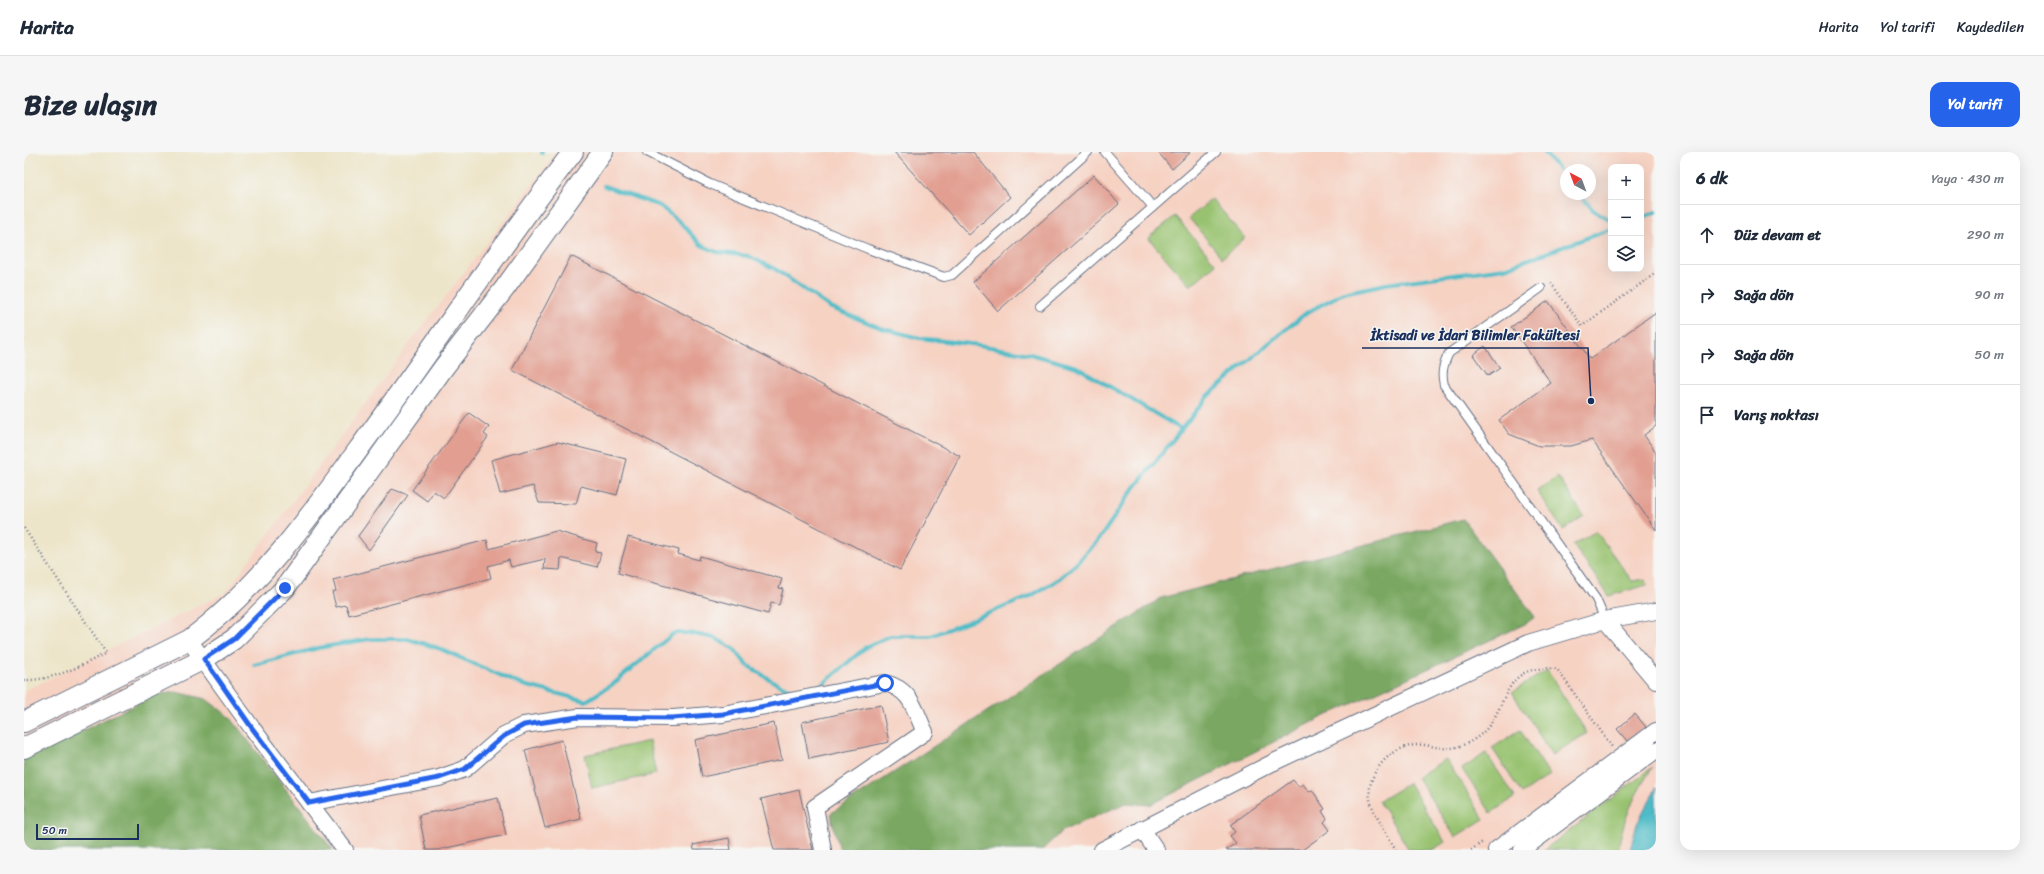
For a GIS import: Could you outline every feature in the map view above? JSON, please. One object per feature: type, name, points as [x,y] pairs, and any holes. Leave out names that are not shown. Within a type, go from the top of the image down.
[{"type":"street","points":[[24,722],[189,640],[207,626],[268,567],[331,487],[428,355],[573,152]]},
{"type":"street","points":[[24,748],[204,659],[234,639],[285,588],[444,367],[505,288],[604,152]]},
{"type":"street","points":[[428,355],[444,367]]},
{"type":"street","points":[[331,487],[350,497]]},
{"type":"street","points":[[1102,850],[1272,763],[1528,643],[1605,620],[1656,611]]},
{"type":"street","points":[[1605,620],[1656,681]]},
{"type":"street","points":[[189,640],[252,728],[345,850]]},
{"type":"street","points":[[309,803],[439,778],[465,769],[504,736],[524,725],[578,717],[672,718],[723,714],[885,683],[896,686],[907,694],[925,732],[815,808],[823,850]]},
{"type":"street","points":[[1493,843],[1656,731]]},
{"type":"street","points":[[1522,850],[1656,750]]},
{"type":"street","points":[[1142,829],[1156,850]]},
{"type":"lane","points":[[647,152],[710,184],[868,249],[944,277],[952,275],[1088,152]]},
{"type":"lane","points":[[1105,152],[1153,206]]},
{"type":"lane","points":[[1040,306],[1216,152]]},
{"type":"lane","points":[[1541,288],[1449,353],[1443,365],[1442,376],[1444,385],[1596,599],[1605,620]]},
{"type":"path","points":[[1541,288],[1551,282],[1582,326],[1656,273]]},
{"type":"path","points":[[24,528],[106,653],[81,667],[36,681],[24,680]]},
{"type":"path","points":[[1396,850],[1370,800],[1372,780],[1381,763],[1392,753],[1405,747],[1424,744],[1442,748],[1452,748],[1470,742],[1486,730],[1492,723],[1507,690],[1519,677],[1527,673],[1542,668],[1557,669],[1613,747],[1606,751]]},
{"type":"path","points":[[1471,850],[1493,843]]},
{"type":"shaded area","points":[[557,152],[1656,152],[1656,850],[24,850],[24,691],[225,593],[415,336]]},
{"type":"green space","points":[[1212,199],[1245,238],[1222,258],[1189,218]]},
{"type":"green space","points":[[1175,216],[1216,264],[1190,286],[1148,238]]},
{"type":"green space","points":[[1558,477],[1584,516],[1563,530],[1537,491]]},
{"type":"green space","points":[[1463,519],[1535,617],[1525,624],[1317,720],[1150,805],[1126,803],[1062,831],[1042,850],[840,850],[830,814],[1161,598]]},
{"type":"green space","points":[[1596,531],[1632,581],[1646,579],[1647,585],[1609,596],[1573,545]]},
{"type":"green space","points":[[1547,670],[1587,733],[1552,755],[1512,692]]},
{"type":"green space","points":[[176,692],[206,699],[230,717],[333,850],[24,850],[24,759],[155,695]]},
{"type":"green space","points":[[1520,730],[1550,775],[1522,794],[1492,748]]},
{"type":"green space","points":[[649,741],[656,774],[592,788],[585,755]]},
{"type":"green space","points":[[1486,753],[1515,797],[1491,813],[1462,769]]},
{"type":"green space","points":[[1446,759],[1484,819],[1455,837],[1417,777]]},
{"type":"green space","points":[[1653,767],[1635,797],[1623,828],[1618,850],[1544,850]]},
{"type":"green space","points":[[1409,783],[1445,842],[1432,850],[1409,850],[1379,801]]},
{"type":"water","points":[[1656,788],[1656,850],[1630,850],[1637,824]]},
{"type":"building","points":[[894,152],[973,152],[1010,197],[969,235]]},
{"type":"building","points":[[1158,152],[1191,152],[1172,169]]},
{"type":"building","points":[[1094,175],[1119,204],[998,311],[973,282]]},
{"type":"building","points":[[571,256],[960,456],[900,570],[512,370]]},
{"type":"building","points":[[1548,301],[1590,359],[1656,312],[1656,426],[1644,435],[1656,452],[1656,530],[1592,440],[1571,446],[1539,446],[1509,434],[1499,420],[1551,383],[1511,327]]},
{"type":"building","points":[[1485,346],[1500,368],[1488,376],[1473,355]]},
{"type":"building","points":[[469,413],[489,427],[484,434],[488,437],[444,498],[434,491],[427,501],[412,490]]},
{"type":"building","points":[[558,442],[626,459],[617,495],[581,486],[576,504],[539,503],[533,486],[500,494],[491,460]]},
{"type":"building","points":[[392,489],[408,495],[369,550],[358,536]]},
{"type":"building","points":[[556,531],[597,543],[595,552],[601,553],[597,567],[561,558],[560,570],[544,569],[545,559],[511,567],[509,560],[488,566],[491,578],[349,615],[346,605],[336,607],[332,592],[336,591],[333,580],[487,540],[489,549]]},
{"type":"building","points":[[628,537],[679,550],[678,554],[699,560],[700,556],[782,579],[779,588],[783,589],[779,605],[771,603],[768,614],[618,573]]},
{"type":"building","points":[[881,705],[889,742],[809,759],[802,722]]},
{"type":"building","points":[[1635,714],[1646,727],[1627,741],[1617,729]]},
{"type":"building","points":[[774,723],[782,760],[702,777],[695,740]]},
{"type":"building","points":[[562,740],[581,819],[545,828],[525,750]]},
{"type":"building","points":[[1293,780],[1299,787],[1303,784],[1309,792],[1312,790],[1325,809],[1322,811],[1327,819],[1324,822],[1330,830],[1302,850],[1226,850],[1236,843],[1230,836],[1235,832],[1230,825]]},
{"type":"building","points":[[799,790],[813,850],[774,850],[761,799]]},
{"type":"building","points":[[498,798],[506,835],[437,850],[426,850],[419,815]]},
{"type":"building","points":[[729,838],[731,850],[694,850],[693,845]]},
{"type":"waterway","points":[[1544,152],[1560,171]]},
{"type":"waterway","points":[[604,186],[660,206],[681,223],[701,245],[717,252],[748,256],[775,269],[831,308],[881,328],[919,338],[979,345],[1030,354],[1077,367],[1181,429]]},
{"type":"waterway","points":[[1585,200],[1593,210],[1608,218]]},
{"type":"waterway","points":[[1644,217],[1656,212]]},
{"type":"waterway","points":[[815,691],[866,647],[890,636],[931,636],[1027,598],[1056,581],[1075,565],[1100,538],[1132,491],[1208,396],[1306,313],[1343,293],[1386,284],[1505,268],[1608,230]]},
{"type":"waterway","points":[[254,665],[318,648],[370,639],[408,639],[438,648],[520,684],[586,701],[613,684],[674,633],[689,633],[715,638],[734,649],[747,665],[774,682],[795,692],[800,692]]},
{"type":"place","name":"İktisadi ve İdari Bilimler Fakültesi","points":[[1591,401]]},
{"type":"route","points":[[285,588],[234,639],[204,659],[252,728],[309,803],[439,778],[465,769],[504,736],[524,725],[578,717],[672,718],[723,714],[846,692],[885,683]]}]
